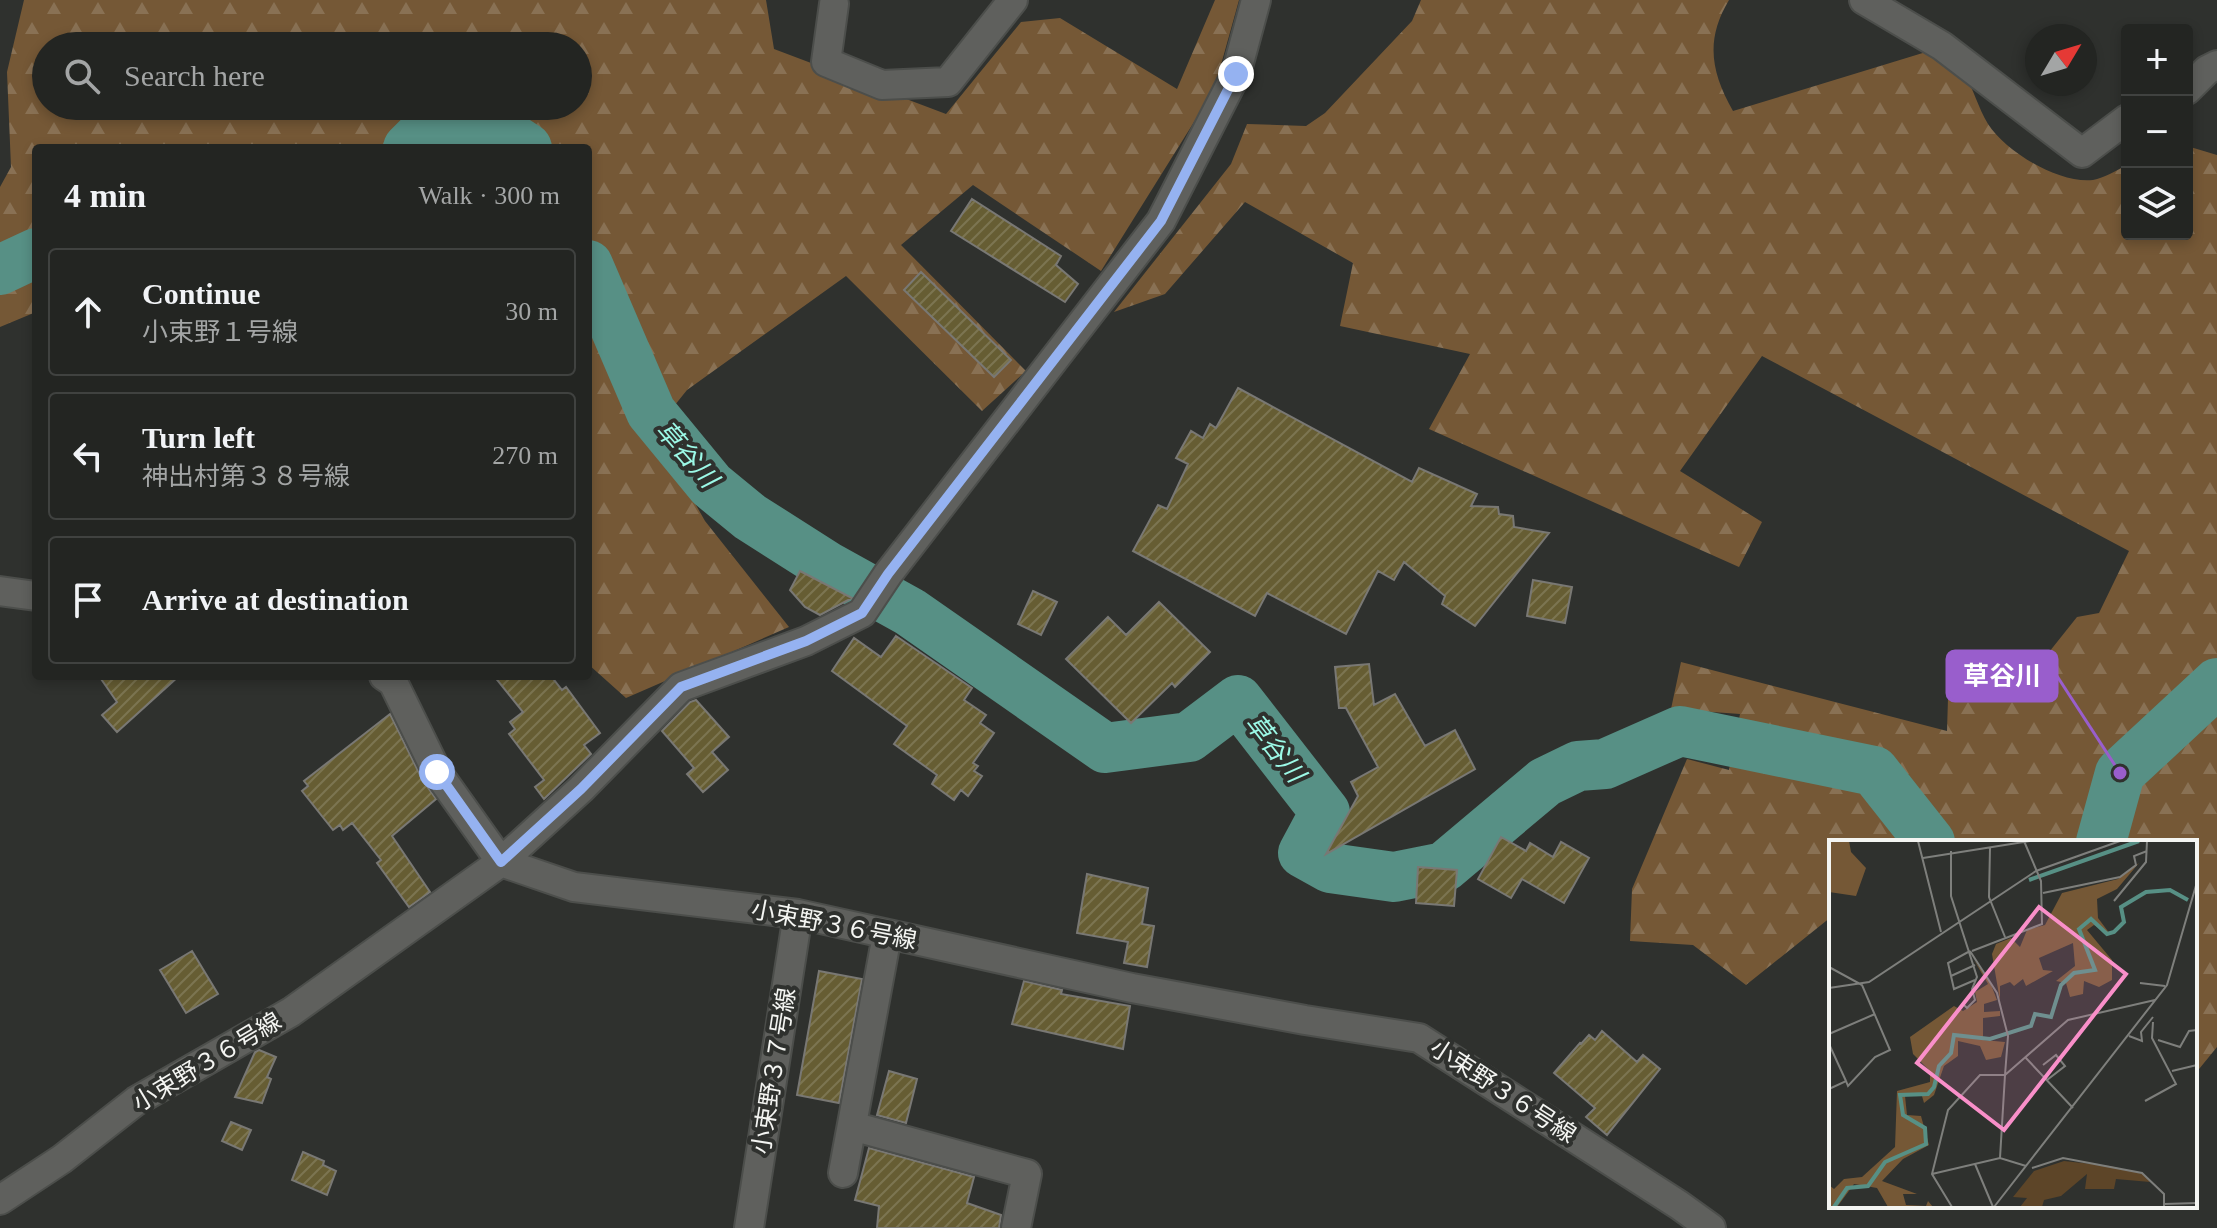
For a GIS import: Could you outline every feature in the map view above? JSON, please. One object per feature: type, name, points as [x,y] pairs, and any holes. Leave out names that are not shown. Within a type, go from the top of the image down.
[{"type":"street","points":[[834,4],[826,62],[882,85],[948,82],[1013,0]]},
{"type":"street","points":[[390,680],[437,772],[501,862],[581,789],[681,687],[806,641],[862,613],[888,574],[1161,221],[1236,74],[1256,0]]},
{"type":"street","points":[[1864,0],[1942,46],[2082,153],[2121,124]]},
{"type":"street","points":[[2193,84],[2217,65]]},
{"type":"street","points":[[0,591],[32,595]]},
{"type":"street","name":"小束野３６号線","points":[[0,1200],[62,1159],[136,1101],[291,1012],[501,862],[574,887],[798,914],[1132,988],[1419,1038],[1711,1228]]},
{"type":"street","name":"小束野３７号線","points":[[749,1228],[798,914]]},
{"type":"street","points":[[843,1173],[887,935]]},
{"type":"street","points":[[852,1126],[1027,1174],[1016,1228]]},
{"type":"green space","points":[[24,0],[766,0],[774,49],[946,114],[1021,22],[1060,18],[1177,89],[1215,0],[1239,0],[1214,90],[1101,271],[973,185],[901,245],[1026,371],[982,411],[846,276],[687,390],[654,431],[705,521],[789,627],[626,698],[592,668],[592,144],[32,144],[32,314],[0,327],[0,187],[11,167],[7,72]]},
{"type":"green space","points":[[1421,0],[1729,0],[1716,29],[1714,56],[1720,83],[1733,111],[1926,52],[1961,70],[1996,135],[2034,164],[2079,180],[2097,179],[2121,168],[2121,240],[2193,240],[2193,148],[2217,155],[2217,1047],[2197,1072],[2197,840],[1829,840],[1829,919],[1746,985],[1693,945],[1630,941],[1632,889],[1687,759],[1729,770],[1740,714],[1671,709],[1681,662],[1947,731],[1949,666],[2030,676],[2077,617],[2099,613],[2129,551],[1762,356],[1680,471],[1762,522],[1739,567],[1429,429],[1470,354],[1340,326],[1353,263],[1245,202],[1165,294],[1114,312],[1231,164],[1247,124],[1306,126],[1325,113],[1412,21]]},
{"type":"building","points":[[972,199],[1061,256],[1056,265],[1078,284],[1065,302],[951,231]]},
{"type":"building","points":[[921,272],[1011,360],[994,377],[904,290]]},
{"type":"building","points":[[1238,388],[1412,482],[1419,468],[1477,494],[1471,506],[1498,507],[1499,514],[1513,516],[1514,527],[1549,533],[1475,626],[1442,604],[1445,596],[1404,562],[1394,580],[1378,571],[1346,634],[1267,593],[1255,616],[1133,551],[1158,505],[1167,509],[1188,464],[1176,458],[1191,431],[1203,438],[1210,424],[1216,428]]},
{"type":"building","points":[[800,571],[852,598],[820,615],[805,607],[790,590]]},
{"type":"building","points":[[1533,580],[1572,587],[1565,623],[1527,616]]},
{"type":"building","points":[[1033,591],[1057,602],[1041,635],[1018,624]]},
{"type":"building","points":[[1159,602],[1210,652],[1175,687],[1172,683],[1131,723],[1066,659],[1108,617],[1126,635]]},
{"type":"building","points":[[896,636],[972,688],[964,700],[986,715],[980,723],[994,733],[973,763],[978,766],[974,771],[982,776],[968,796],[961,790],[954,800],[932,784],[937,775],[894,744],[907,726],[832,671],[854,638],[881,657]]},
{"type":"building","points":[[1369,664],[1374,705],[1395,694],[1425,746],[1455,730],[1475,769],[1326,854],[1358,796],[1351,782],[1378,767],[1346,708],[1339,708],[1335,667]]},
{"type":"building","points":[[102,680],[175,680],[117,732],[102,715],[117,702]]},
{"type":"building","points":[[497,680],[554,680],[562,690],[566,687],[600,733],[584,745],[591,754],[544,799],[535,787],[544,780],[509,734],[515,729],[510,722],[523,712]]},
{"type":"building","points":[[696,700],[729,737],[712,752],[728,770],[703,792],[687,774],[694,768],[662,731],[690,702]]},
{"type":"building","points":[[390,714],[422,779],[436,799],[392,836],[430,892],[409,907],[377,863],[381,860],[352,823],[343,830],[340,825],[333,830],[302,791],[308,786],[304,781]]},
{"type":"building","points":[[1501,837],[1526,851],[1530,843],[1553,857],[1561,842],[1589,858],[1564,903],[1522,879],[1511,898],[1478,879]]},
{"type":"building","points":[[1418,867],[1457,870],[1454,906],[1416,903]]},
{"type":"building","points":[[1087,874],[1148,888],[1142,924],[1154,926],[1147,967],[1124,963],[1128,942],[1077,933]]},
{"type":"building","points":[[192,951],[218,994],[186,1013],[160,970]]},
{"type":"building","points":[[819,971],[862,979],[839,1103],[797,1095]]},
{"type":"building","points":[[1024,981],[1062,990],[1061,994],[1130,1006],[1123,1049],[1012,1024]]},
{"type":"building","points":[[1602,1031],[1637,1062],[1643,1055],[1660,1069],[1607,1135],[1586,1117],[1595,1108],[1554,1073],[1589,1035],[1595,1040]]},
{"type":"building","points":[[259,1050],[276,1057],[267,1077],[271,1079],[262,1103],[235,1097],[255,1052]]},
{"type":"building","points":[[889,1071],[917,1079],[906,1123],[877,1115]]},
{"type":"building","points":[[231,1122],[251,1130],[242,1150],[222,1141]]},
{"type":"building","points":[[869,1148],[974,1177],[967,1203],[1001,1215],[999,1228],[877,1228],[879,1206],[855,1200]]},
{"type":"building","points":[[303,1152],[324,1161],[323,1165],[336,1171],[327,1195],[292,1180]]},
{"type":"waterway","name":"草谷川","points":[[412,144],[418,138],[501,131],[521,144]]},
{"type":"waterway","name":"草谷川","points":[[0,270],[32,255]]},
{"type":"waterway","name":"草谷川","points":[[592,274],[651,412],[711,485],[750,517],[827,566],[910,612],[1105,748],[1189,737],[1238,700],[1325,812],[1303,853],[1330,868],[1394,877],[1444,867],[1545,782],[1578,766],[1605,764],[1680,731],[1874,771],[1928,840]]},
{"type":"waterway","name":"草谷川","points":[[2102,840],[2120,773],[2217,683]]},
{"type":"place","name":"草谷川","points":[[2120,773]]},
{"type":"route","points":[[437,772],[501,862],[581,789],[681,687],[806,641],[862,613],[888,574],[1161,221],[1236,74]]}]
